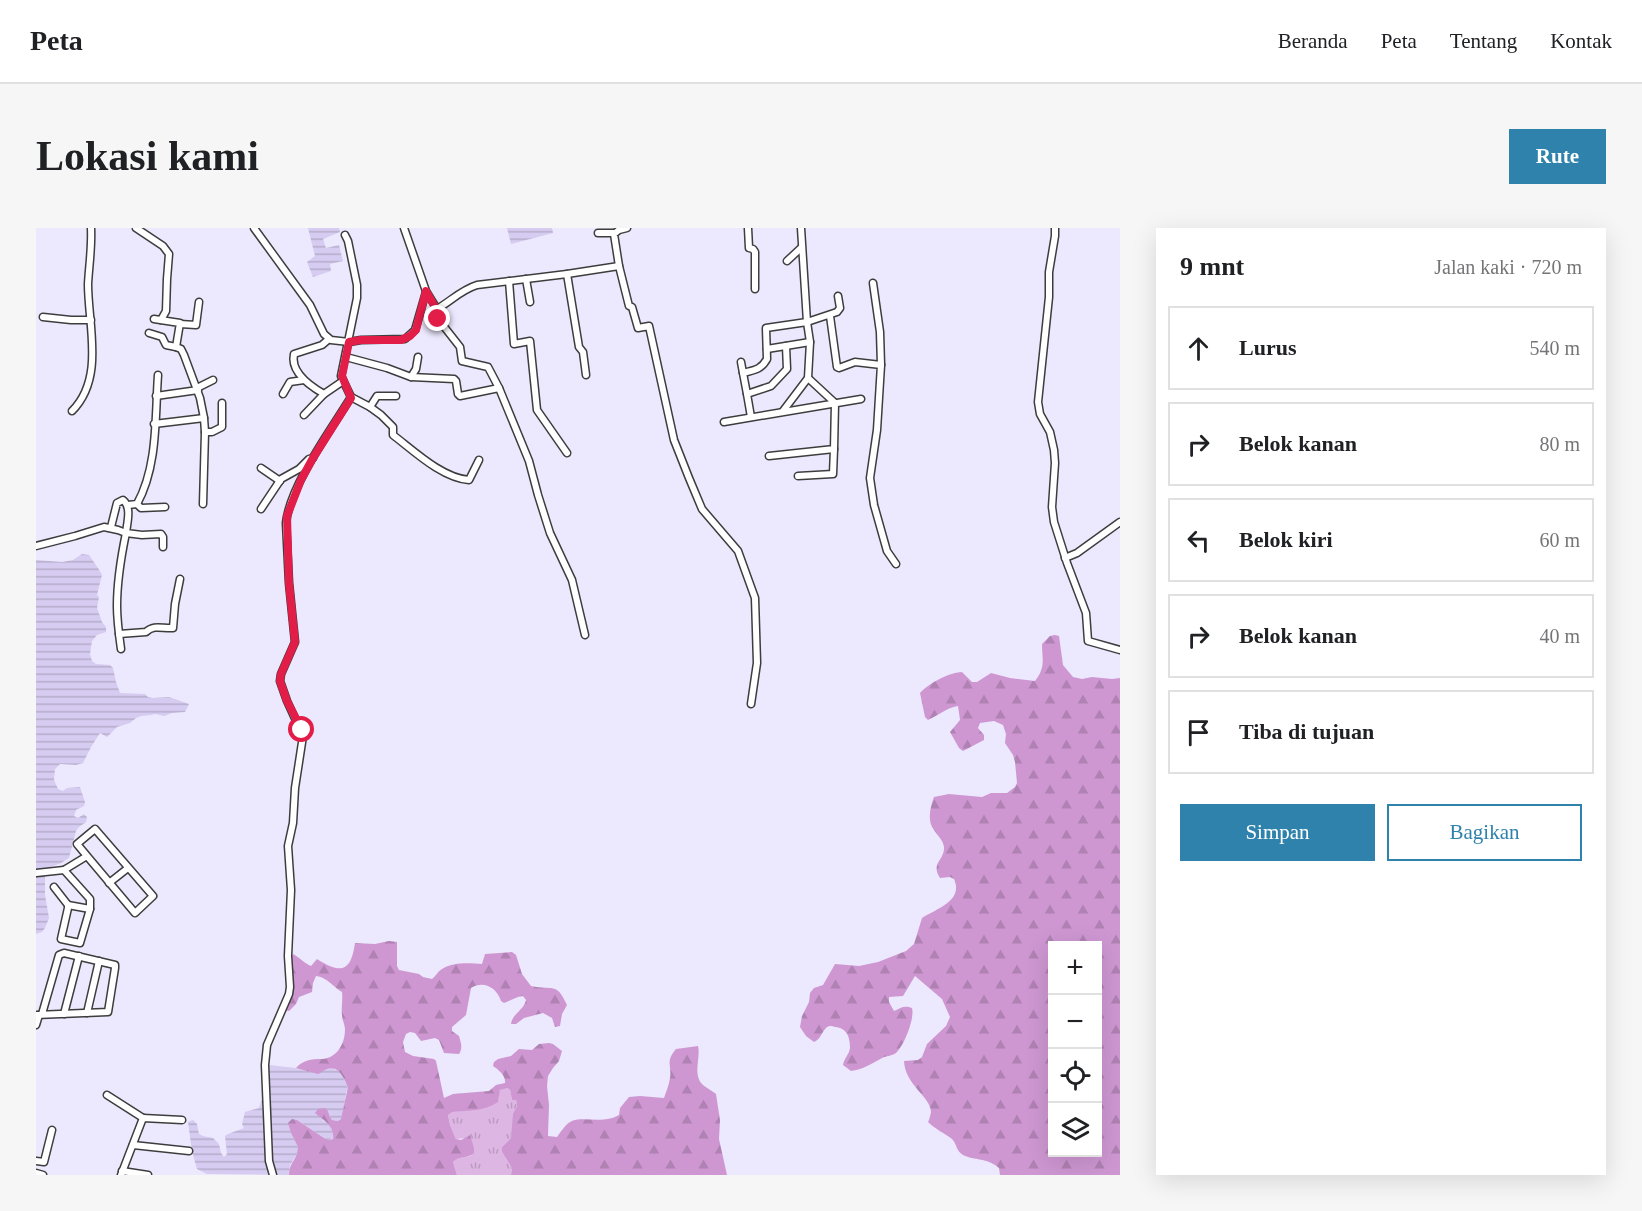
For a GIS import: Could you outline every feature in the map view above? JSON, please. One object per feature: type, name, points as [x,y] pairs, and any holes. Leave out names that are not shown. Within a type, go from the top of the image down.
[{"type":"street","points":[[72,411],[80,402],[88,382],[92,355],[88,285],[91,228]]},
{"type":"street","points":[[136,228],[163,246],[169,254],[166,312],[157,320],[196,326],[199,302]]},
{"type":"street","points":[[254,228],[310,305],[324,334],[333,341],[401,340],[410,336],[416,330],[426,291]]},
{"type":"street","points":[[404,228],[438,319],[460,347],[462,362],[488,367],[500,388],[529,461],[550,534],[572,579],[585,635]]},
{"type":"street","points":[[598,233],[614,233],[627,228]]},
{"type":"street","points":[[748,228],[749,248],[756,252],[756,289]]},
{"type":"street","points":[[783,411],[808,378],[810,342],[801,228]]},
{"type":"street","points":[[1055,228],[1038,402],[1040,414],[1050,432],[1054,450],[1052,507],[1054,522],[1086,613],[1088,642],[1120,650]]},
{"type":"street","points":[[614,233],[614,242],[629,306],[632,307],[638,328],[649,326],[674,440],[703,510],[738,551],[754,594],[757,610],[757,663],[751,704]]},
{"type":"street","points":[[345,235],[357,285],[357,298],[342,376],[351,398],[381,415],[393,427],[393,435],[450,475],[469,480],[479,460]]},
{"type":"street","points":[[787,261],[801,248]]},
{"type":"street","points":[[436,309],[468,287],[619,266]]},
{"type":"street","points":[[567,274],[586,375]]},
{"type":"street","points":[[526,279],[530,302]]},
{"type":"street","points":[[509,282],[514,344],[530,341],[537,410],[567,453]]},
{"type":"street","points":[[873,283],[880,332],[881,365],[878,430],[870,478],[887,551],[896,564]]},
{"type":"street","points":[[743,373],[762,367],[767,358],[765,329],[767,327],[807,322],[830,316],[840,308],[838,296]]},
{"type":"street","points":[[830,316],[837,367],[855,362],[881,365]]},
{"type":"street","points":[[44,317],[91,320]]},
{"type":"street","points":[[176,347],[180,324]]},
{"type":"street","points":[[149,333],[162,337],[166,345],[182,351],[197,389],[205,432],[203,504]]},
{"type":"street","points":[[324,394],[303,380],[293,361],[293,355],[322,345],[328,339]]},
{"type":"street","points":[[767,349],[810,342]]},
{"type":"street","points":[[747,394],[768,388],[787,369],[786,346]]},
{"type":"street","points":[[346,357],[411,377],[454,379],[460,396],[500,388]]},
{"type":"street","points":[[411,377],[416,369],[418,357]]},
{"type":"street","points":[[741,362],[751,417]]},
{"type":"street","points":[[137,504],[147,482],[153,451],[158,375]]},
{"type":"street","points":[[798,476],[833,474],[835,403],[808,378]]},
{"type":"street","points":[[156,396],[197,389],[213,380]]},
{"type":"street","points":[[283,394],[290,381],[303,380]]},
{"type":"street","points":[[304,416],[324,394],[343,381]]},
{"type":"street","points":[[370,407],[377,396],[396,396]]},
{"type":"street","points":[[273,1175],[269,1161],[265,1065],[267,1045],[290,987],[288,956],[291,890],[288,846],[293,823],[295,788],[303,736],[280,681],[295,642],[286,523],[301,480],[351,398]]},
{"type":"street","points":[[724,422],[861,399]]},
{"type":"street","points":[[205,432],[212,432],[222,427],[222,403]]},
{"type":"street","points":[[154,424],[204,418]]},
{"type":"street","points":[[769,456],[834,449]]},
{"type":"street","points":[[261,509],[280,481],[313,458]]},
{"type":"street","points":[[261,468],[280,481]]},
{"type":"street","points":[[111,528],[117,503],[123,500],[128,505],[117,590],[121,649]]},
{"type":"street","points":[[128,505],[137,504],[141,508],[165,507]]},
{"type":"street","points":[[1065,558],[1077,553],[1120,522]]},
{"type":"street","points":[[36,546],[101,528],[111,528],[142,535],[161,534],[163,547]]},
{"type":"street","points":[[119,634],[146,632],[154,627],[173,628],[180,579]]},
{"type":"street","points":[[95,829],[153,896],[135,913],[87,856],[77,844],[95,829]]},
{"type":"street","points":[[36,873],[64,870],[87,856]]},
{"type":"street","points":[[109,883],[128,868]]},
{"type":"street","points":[[54,887],[68,905],[61,939],[79,944],[90,909],[90,899],[64,870]]},
{"type":"street","points":[[68,905],[90,909]]},
{"type":"street","points":[[36,1025],[39,1015],[58,955],[64,953],[78,956],[113,964],[116,968],[108,1012],[39,1015]]},
{"type":"street","points":[[64,1014],[78,956]]},
{"type":"street","points":[[87,1013],[99,961]]},
{"type":"street","points":[[107,1095],[142,1118],[182,1120]]},
{"type":"street","points":[[142,1118],[121,1173],[148,1175]]},
{"type":"street","points":[[36,1161],[44,1162],[52,1130]]},
{"type":"street","points":[[133,1145],[189,1151]]},
{"type":"street","points":[[36,1173],[43,1175]]},
{"type":"shaded area","points":[[308,228],[339,228],[340,232],[323,239],[326,248],[339,245],[343,261],[330,264],[331,271],[313,277],[307,262],[315,256]]},
{"type":"shaded area","points":[[507,228],[552,228],[553,233],[511,244]]},
{"type":"shaded area","points":[[82,554],[89,555],[102,575],[97,595],[99,597],[97,608],[106,632],[97,635],[92,641],[90,654],[92,661],[96,664],[110,665],[113,668],[120,693],[145,694],[153,698],[169,697],[189,704],[185,712],[164,716],[155,714],[141,716],[117,727],[107,737],[100,733],[83,763],[60,764],[55,769],[54,780],[58,789],[63,791],[67,788],[80,787],[85,802],[84,806],[76,810],[74,816],[78,818],[84,814],[87,817],[86,822],[76,831],[69,858],[45,869],[45,895],[49,918],[42,932],[36,934],[36,560],[62,562],[73,560]]},
{"type":"shaded area","points":[[268,1065],[318,1073],[332,1068],[340,1072],[348,1087],[343,1114],[338,1121],[332,1120],[329,1115],[322,1120],[329,1124],[334,1134],[333,1138],[329,1140],[324,1138],[297,1120],[291,1133],[298,1152],[290,1165],[289,1175],[207,1174],[197,1169],[188,1122],[193,1120],[197,1124],[199,1134],[213,1138],[219,1144],[224,1157],[227,1154],[225,1136],[244,1128],[242,1124],[245,1112],[259,1108],[262,1099],[263,1068]]},
{"type":"green space","points":[[1050,636],[1059,636],[1063,665],[1073,677],[1082,679],[1120,678],[1120,1175],[1000,1175],[999,1168],[994,1165],[961,1153],[952,1139],[928,1122],[930,1106],[913,1084],[905,1069],[904,1061],[918,1060],[922,1057],[927,1044],[946,1026],[950,1017],[942,999],[915,976],[903,996],[889,997],[894,1011],[907,1007],[912,1008],[913,1013],[905,1038],[893,1055],[851,1071],[843,1065],[850,1048],[845,1031],[828,1026],[814,1042],[800,1027],[810,993],[814,988],[823,985],[835,964],[859,966],[878,962],[906,951],[914,944],[922,918],[952,899],[956,887],[954,879],[940,878],[937,873],[937,865],[944,847],[930,823],[930,810],[934,797],[949,794],[982,797],[991,793],[1007,793],[1017,783],[1015,762],[1005,743],[1006,734],[1003,725],[994,721],[980,723],[978,728],[984,735],[984,740],[963,751],[950,732],[960,720],[958,706],[928,720],[925,717],[920,693],[939,679],[962,672],[972,682],[977,682],[991,673],[1035,681],[1042,667],[1042,644]]},
{"type":"green space","points":[[397,942],[399,970],[432,979],[441,970],[451,965],[482,964],[485,954],[512,952],[516,955],[522,974],[531,986],[557,990],[567,1005],[562,1014],[560,1026],[555,1027],[552,1018],[543,1013],[511,1024],[513,1017],[525,1003],[523,996],[504,1003],[493,989],[481,985],[471,988],[466,1015],[452,1027],[452,1031],[459,1036],[461,1048],[459,1054],[444,1053],[439,1040],[435,1038],[421,1041],[415,1033],[406,1034],[403,1042],[405,1052],[436,1061],[444,1098],[453,1094],[489,1091],[496,1085],[505,1083],[500,1071],[493,1066],[498,1059],[511,1056],[519,1049],[532,1050],[539,1044],[553,1044],[562,1051],[559,1061],[548,1076],[548,1136],[557,1137],[566,1125],[575,1120],[606,1119],[619,1115],[620,1108],[629,1097],[664,1098],[670,1081],[670,1060],[673,1053],[676,1049],[698,1046],[698,1076],[703,1085],[716,1094],[720,1120],[719,1139],[727,1175],[511,1175],[512,1168],[502,1152],[502,1147],[511,1138],[513,1114],[517,1106],[516,1100],[512,1100],[510,1090],[507,1088],[500,1090],[498,1102],[487,1108],[452,1112],[448,1115],[456,1139],[461,1140],[470,1135],[474,1148],[472,1155],[458,1158],[453,1162],[457,1175],[289,1175],[298,1147],[288,1123],[292,1119],[297,1120],[324,1138],[333,1139],[330,1127],[315,1113],[318,1109],[325,1108],[332,1120],[341,1119],[348,1087],[335,1069],[327,1069],[318,1074],[296,1068],[304,1062],[327,1058],[336,1053],[344,1040],[345,1029],[342,1017],[342,992],[320,977],[316,976],[312,992],[299,997],[289,1011],[284,1010],[291,992],[292,956],[293,954],[311,966],[317,959],[339,968],[348,965],[355,943],[375,944]]},
{"type":"green space","points":[[502,1088],[510,1090],[512,1100],[516,1100],[517,1106],[511,1138],[502,1147],[502,1152],[512,1168],[511,1175],[457,1175],[453,1162],[456,1158],[471,1156],[466,1138],[456,1139],[448,1115],[451,1112],[461,1111],[499,1098]]},
{"type":"route","points":[[302,730],[287,701],[280,681],[295,642],[289,583],[287,516],[301,480],[351,398],[342,376],[349,342],[401,340],[410,336],[416,330],[426,291],[436,309],[438,319]]}]
